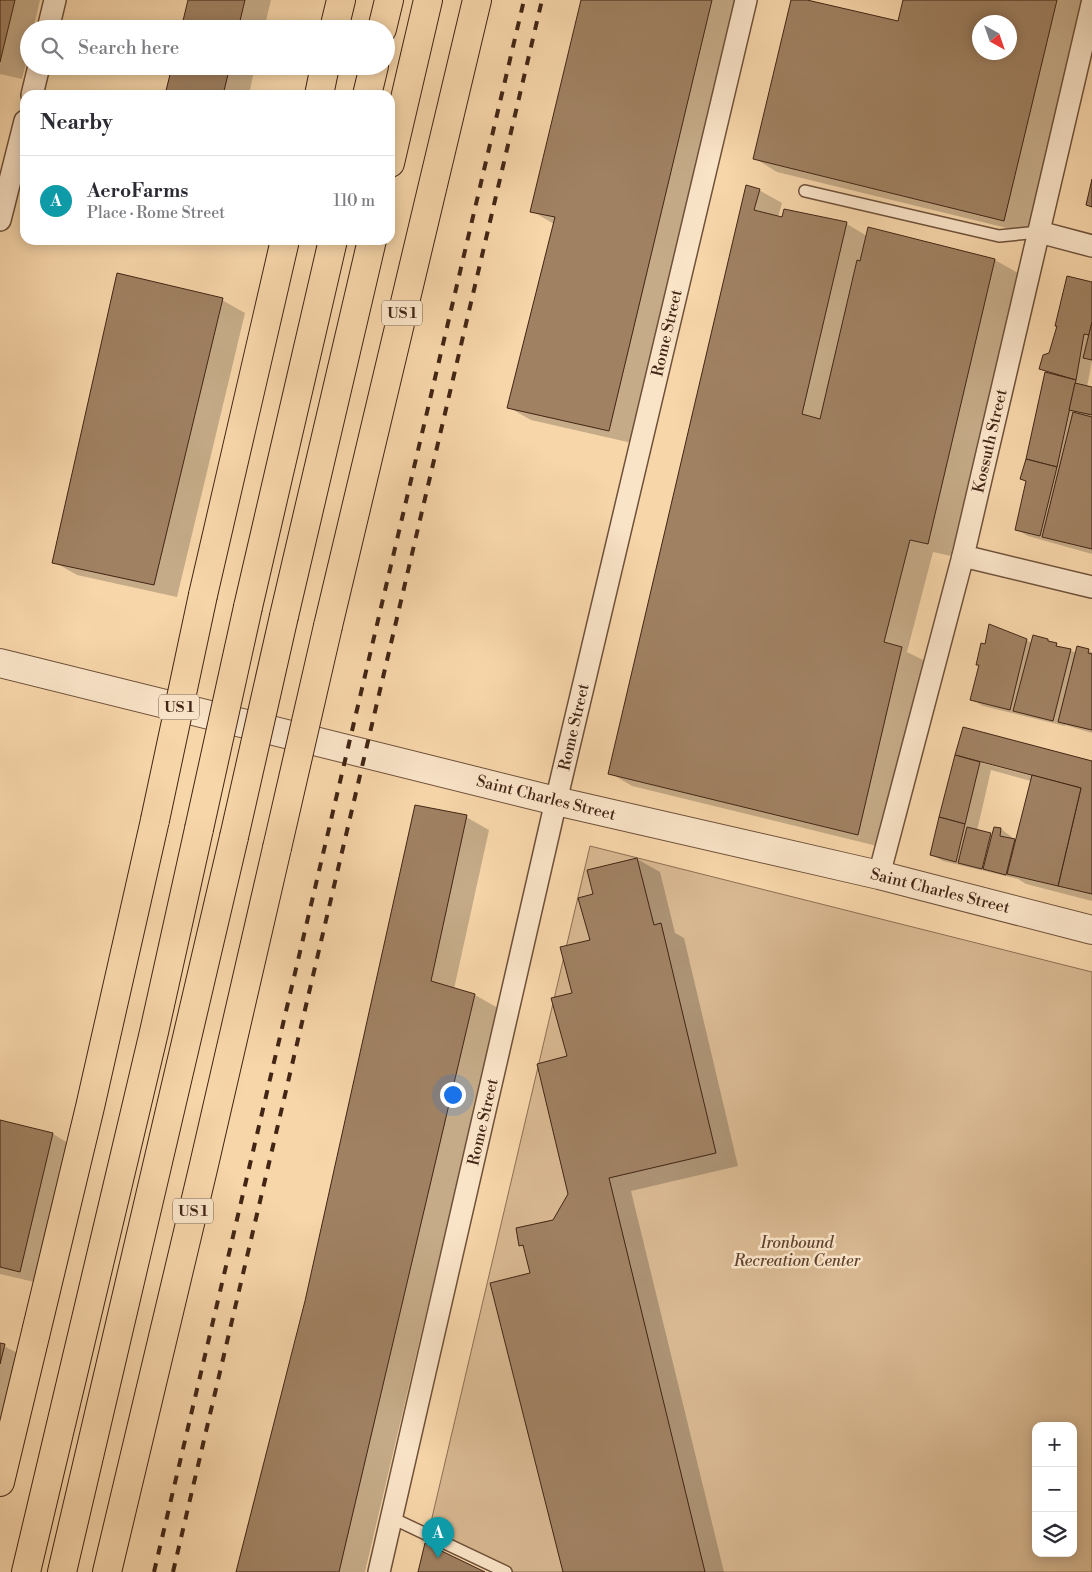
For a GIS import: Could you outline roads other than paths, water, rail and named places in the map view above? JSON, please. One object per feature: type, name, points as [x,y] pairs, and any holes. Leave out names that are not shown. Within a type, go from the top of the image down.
[{"type":"highway","points":[[336,20],[341,0]]},
{"type":"highway","points":[[384,20],[389,0]]},
{"type":"highway","points":[[395,142],[428,0]]},
{"type":"highway","name":"US 1","points":[[107,1572],[476,0]]},
{"type":"highway","points":[[320,90],[323,75]]},
{"type":"highway","points":[[368,90],[372,75]]},
{"type":"highway","name":"US 1","points":[[0,1482],[90,1107],[155,820],[203,595],[284,245]]},
{"type":"highway","points":[[26,1572],[165,983],[248,607],[332,245]]},
{"type":"highway","points":[[62,1572],[371,245]]},
{"type":"street","points":[[50,20],[56,0]]},
{"type":"street","name":"Rome Street","points":[[379,1572],[556,801],[746,0]]},
{"type":"street","name":"Kossuth Street","points":[[878,875],[963,556],[1092,4]]},
{"type":"street","points":[[33,90],[37,75]]},
{"type":"street","points":[[0,220],[20,141]]},
{"type":"street","points":[[1039,232],[1092,246]]},
{"type":"street","points":[[963,556],[1092,588]]},
{"type":"street","name":"Saint Charles Street","points":[[0,663],[556,801],[878,875],[1092,930]]},
{"type":"lane","points":[[805,190],[999,236],[1039,232]]},
{"type":"lane","points":[[392,1518],[506,1572]]},
{"type":"railway","points":[[154,1572],[524,0]]},
{"type":"railway","points":[[173,1572],[542,0]]},
{"type":"place","name":"AeroFarms","points":[[438,1558]]},
{"type":"park label","name":"Ironbound Recreation Center","points":[[797,1252]]}]
